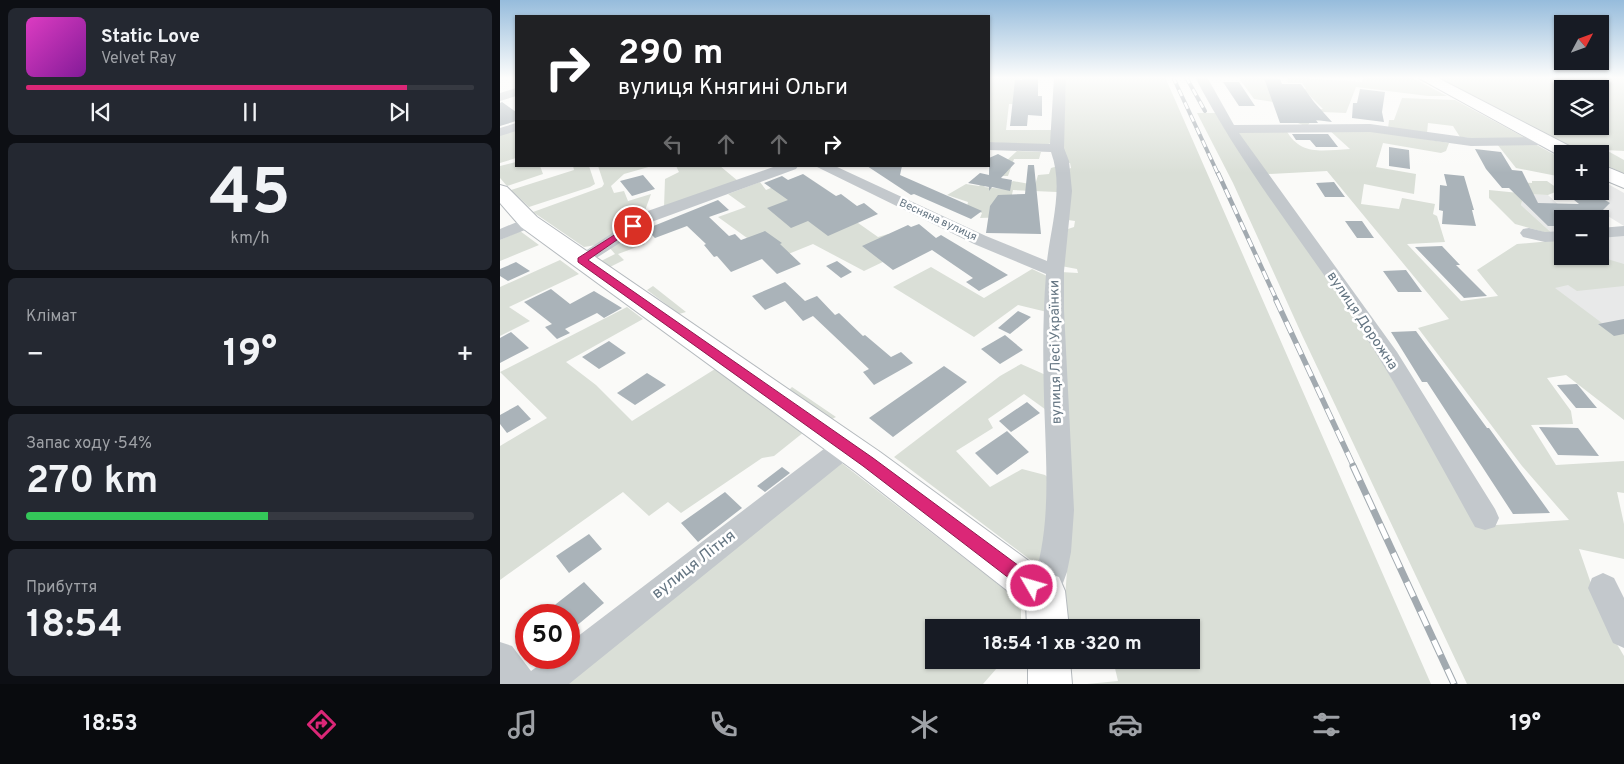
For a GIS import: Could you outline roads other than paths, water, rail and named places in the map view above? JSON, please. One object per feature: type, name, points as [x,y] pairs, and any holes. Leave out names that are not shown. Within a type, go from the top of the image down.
[{"type":"main road","points":[[1485,109],[1554,145]]},
{"type":"main road","points":[[1609,174],[1624,182]]},
{"type":"main road","points":[[500,191],[529,222],[846,446],[1032,586],[1046,609]]},
{"type":"main road","points":[[1049,669],[1050,684]]},
{"type":"street","name":"вулиця Лесі Українки","points":[[1046,609],[1056,558],[1060,483],[1054,370],[1055,271],[1064,183],[1061,154],[1057,148],[1059,109]]},
{"type":"street","name":"вулиця Дорожна","points":[[1217,109],[1272,193],[1376,335],[1485,518]]},
{"type":"street","points":[[500,132],[515,126]]},
{"type":"street","points":[[1232,129],[1370,128],[1471,142],[1546,141]]},
{"type":"street","points":[[990,146],[1057,148]]},
{"type":"street","points":[[581,260],[648,217],[788,167]]},
{"type":"street","name":"Весняна вулиця","points":[[824,167],[980,240],[1055,271]]},
{"type":"street","points":[[500,235],[529,222]]},
{"type":"street","points":[[1609,232],[1624,231]]},
{"type":"street","points":[[1529,233],[1545,237],[1554,236]]},
{"type":"street","name":"вулиця Літня","points":[[542,684],[846,446]]},
{"type":"street","points":[[1603,588],[1624,632]]},
{"type":"street","points":[[500,658],[520,684]]},
{"type":"railway","points":[[1188,109],[1218,174]]},
{"type":"railway","points":[[1218,173],[1277,301]]},
{"type":"railway","points":[[1276,300],[1354,467]]},
{"type":"railway","points":[[1353,466],[1454,684]]}]
